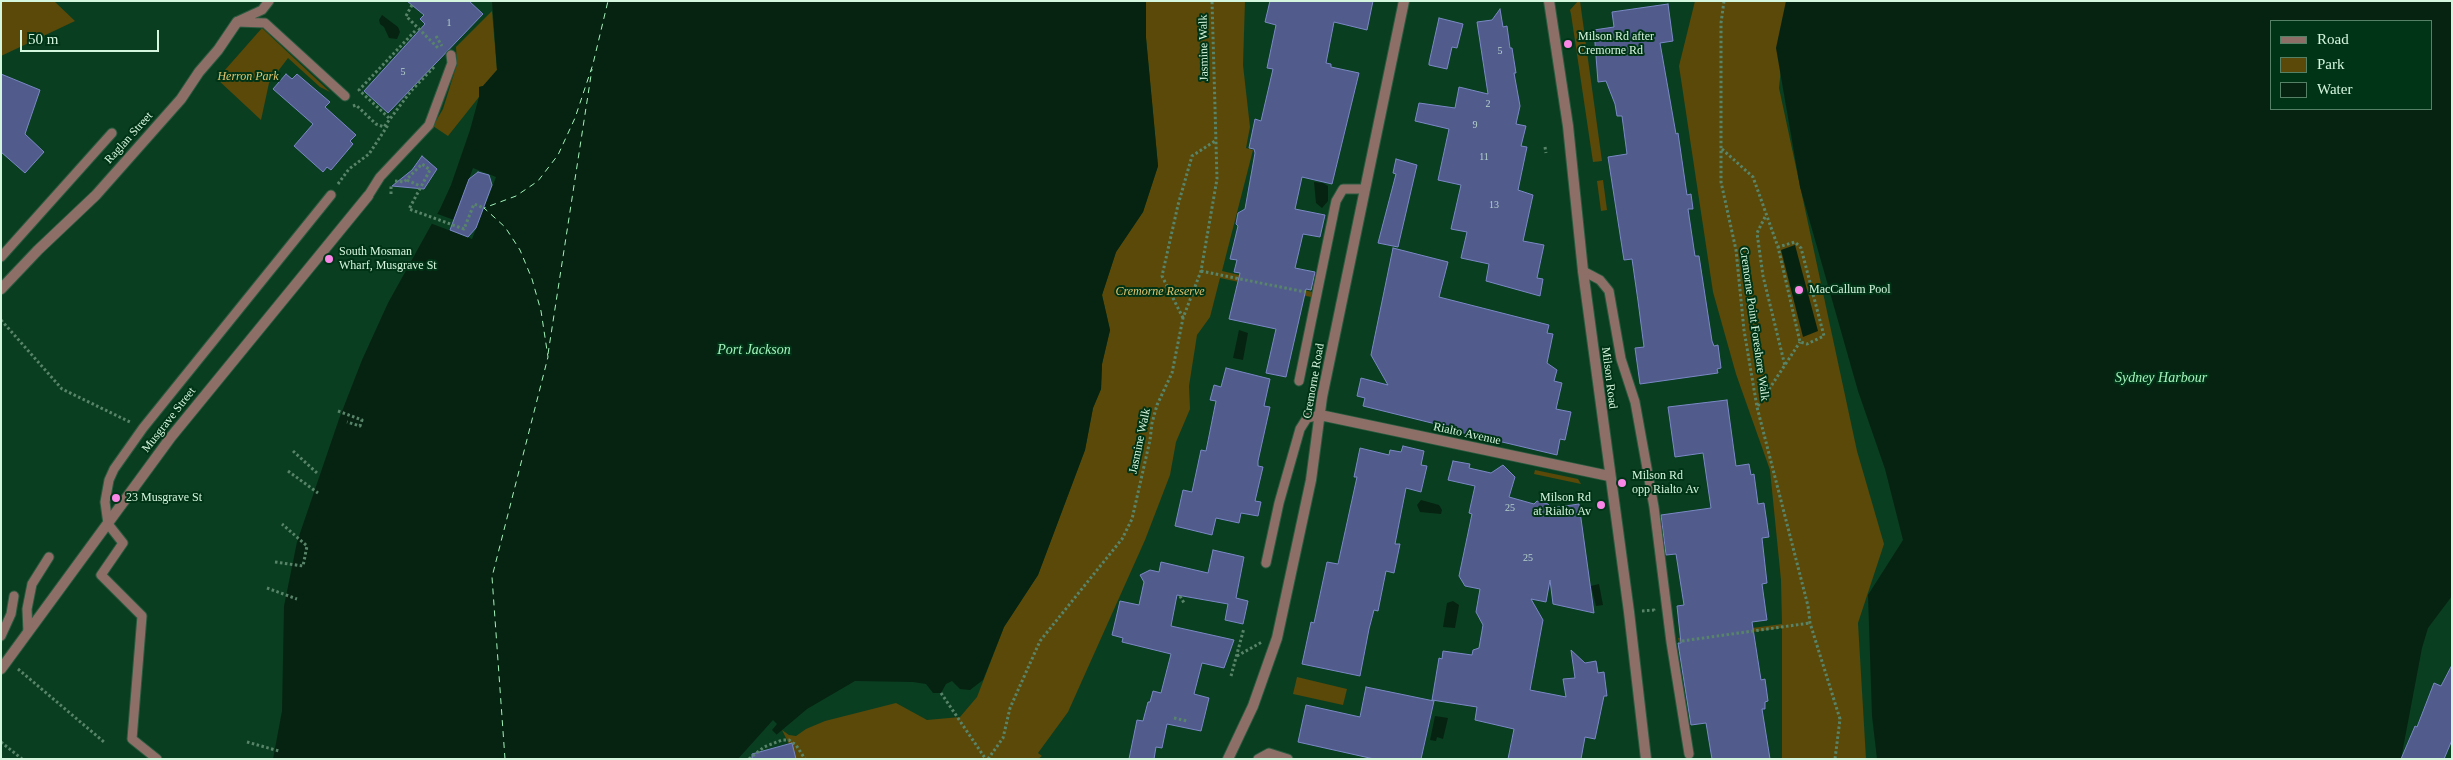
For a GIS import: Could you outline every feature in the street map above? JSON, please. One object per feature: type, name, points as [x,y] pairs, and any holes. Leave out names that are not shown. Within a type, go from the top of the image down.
[{"type":"street","name":"Cremorne Road","points":[[1228,759],[1253,706],[1277,638],[1299,541],[1318,439],[1320,415],[1404,1]]},
{"type":"street","name":"Milson Road","points":[[1549,1],[1568,126],[1583,271],[1609,476],[1629,612],[1646,759]]},
{"type":"street","name":"Raglan Street","points":[[1,289],[38,250],[96,195],[174,106],[237,22]]},
{"type":"street","name":"Musgrave Street","points":[[1,669],[171,437],[368,196]]},
{"type":"street","name":"Rialto Avenue","points":[[1320,415],[1609,476]]},
{"type":"lane","name":"Raglan Street","points":[[237,22],[262,10],[269,1]]},
{"type":"lane","points":[[262,10],[264,23],[345,96]]},
{"type":"lane","points":[[237,22],[264,23]]},
{"type":"lane","points":[[368,196],[380,177],[429,126],[452,63],[452,55]]},
{"type":"lane","points":[[1,258],[112,132]]},
{"type":"lane","points":[[1299,381],[1339,194],[1343,189],[1365,189]]},
{"type":"lane","points":[[157,759],[132,739],[142,616],[101,575],[123,543],[108,524],[105,502],[109,480],[114,469],[143,428],[332,193]]},
{"type":"lane","points":[[1583,271],[1600,280],[1609,291],[1621,359],[1635,402],[1654,507],[1671,642],[1689,754]]},
{"type":"lane","points":[[1266,563],[1279,503],[1300,429],[1307,418],[1320,415]]},
{"type":"lane","points":[[28,632],[27,609],[32,584],[49,557]]},
{"type":"lane","points":[[1,636],[11,614],[14,596]]},
{"type":"lane","points":[[1258,759],[1269,753],[1288,759]]},
{"type":"path","name":"Jasmine Walk","points":[[987,758],[1003,738],[1010,708],[1040,641],[1122,539],[1132,519],[1157,405],[1172,373],[1183,318],[1201,271],[1217,178],[1212,1]]},
{"type":"path","name":"Cremorne Point Foreshore Walk","points":[[1724,1],[1721,23],[1721,182],[1736,250],[1744,330],[1757,407],[1808,606],[1810,623],[1840,719],[1835,759]]},
{"type":"path","points":[[412,5],[406,16],[438,47],[440,53]]},
{"type":"path","points":[[389,120],[359,90],[415,31]]},
{"type":"path","points":[[376,124],[384,126],[438,64]]},
{"type":"path","points":[[332,193],[349,169],[369,154],[381,138],[389,120]]},
{"type":"path","points":[[1183,318],[1162,276],[1178,205],[1192,156],[1215,140]]},
{"type":"path","points":[[1545,147],[1546,154]]},
{"type":"path","points":[[1722,149],[1753,177],[1765,216],[1778,247],[1800,342],[1757,407]]},
{"type":"path","points":[[392,181],[404,182],[422,164],[430,170],[409,209],[464,229],[474,204],[484,208]]},
{"type":"path","points":[[407,180],[420,186]]},
{"type":"path","points":[[1765,216],[1757,233],[1763,276],[1785,366]]},
{"type":"path","points":[[1778,247],[1795,242],[1801,248],[1824,336],[1807,344],[1800,342]]},
{"type":"path","points":[[1201,271],[1318,295]]},
{"type":"path","points":[[1,320],[62,388],[143,428]]},
{"type":"path","points":[[338,411],[362,420],[360,426],[347,422]]},
{"type":"path","points":[[293,451],[317,473]]},
{"type":"path","points":[[288,471],[318,493]]},
{"type":"path","points":[[275,562],[303,566],[307,546],[282,524]]},
{"type":"path","points":[[267,588],[297,599]]},
{"type":"path","points":[[1180,596],[1184,603]]},
{"type":"path","points":[[1642,611],[1654,610],[1655,618]]},
{"type":"path","points":[[1671,642],[1810,623]]},
{"type":"path","points":[[1231,676],[1244,628]]},
{"type":"path","points":[[1236,656],[1244,654],[1258,643]]},
{"type":"path","points":[[18,669],[104,742]]},
{"type":"path","points":[[941,694],[987,758]]},
{"type":"path","points":[[1174,718],[1188,721]]},
{"type":"path","points":[[749,759],[764,747],[782,740],[788,740],[796,744],[805,759]]},
{"type":"path","points":[[1,742],[22,759]]},
{"type":"path","points":[[247,742],[279,751]]},
{"type":"green space","points":[[1,1],[54,1],[75,21],[1,56]]},
{"type":"green space","name":"Cremorne Reserve","points":[[1146,1],[1245,1],[1243,65],[1250,127],[1246,148],[1253,150],[1222,271],[1312,292],[1311,297],[1220,278],[1210,317],[1197,335],[1189,386],[1190,409],[1176,442],[1170,475],[1145,540],[1068,712],[1038,753],[1042,756],[1038,759],[796,759],[792,744],[789,744],[782,730],[789,735],[796,736],[806,729],[825,721],[896,703],[927,720],[960,717],[977,697],[1004,627],[1038,575],[1085,450],[1093,408],[1101,389],[1102,364],[1110,330],[1102,295],[1116,252],[1143,212],[1158,166],[1146,38]]},
{"type":"green space","points":[[1580,1],[1602,161],[1593,162],[1570,10]]},
{"type":"green space","points":[[1695,1],[1788,1],[1779,88],[1857,451],[1884,544],[1858,623],[1866,759],[1782,759],[1782,628],[1679,642],[1678,638],[1782,624],[1781,580],[1770,470],[1736,374],[1713,292],[1679,66]]},
{"type":"green space","points":[[492,11],[497,70],[483,86],[479,87],[479,97],[448,136],[433,126],[443,109],[457,64],[456,47]]},
{"type":"green space","name":"Herron Park","points":[[262,28],[330,92],[320,87],[288,58],[269,83],[261,120],[217,79]]},
{"type":"green space","points":[[1603,180],[1607,210],[1601,211],[1597,181]]},
{"type":"green space","points":[[1535,470],[1578,479],[1581,484],[1534,474]]},
{"type":"green space","points":[[1297,677],[1347,689],[1343,705],[1293,694]]},
{"type":"water","name":"Port Jackson","points":[[492,1],[1146,1],[1146,38],[1158,166],[1143,212],[1116,252],[1102,295],[1110,330],[1102,364],[1101,389],[1093,408],[1085,450],[1038,575],[1004,627],[983,680],[970,690],[960,689],[952,681],[946,684],[941,693],[933,693],[926,684],[913,682],[855,681],[807,709],[762,747],[752,759],[273,759],[282,711],[284,606],[297,542],[339,419],[362,360],[388,303],[440,209],[451,185],[470,130],[479,97],[479,87],[483,86],[497,70]]},
{"type":"water","name":"Sydney Harbour","points":[[1786,1],[2452,1],[2452,596],[2428,628],[2422,648],[2401,759],[1877,759],[1872,716],[1868,595],[1903,540],[1885,469],[1858,391],[1800,187],[1776,48]]},
{"type":"water","points":[[382,15],[398,27],[400,32],[397,39],[389,38],[384,27],[380,24],[379,20]]},
{"type":"water","points":[[1314,182],[1323,183],[1328,186],[1328,201],[1322,208],[1316,203]]},
{"type":"water","name":"MacCallum Pool","points":[[1795,245],[1818,331],[1803,337],[1781,250]]},
{"type":"water","points":[[1239,330],[1248,333],[1243,360],[1233,358]]},
{"type":"water","points":[[1421,500],[1439,505],[1442,510],[1441,514],[1420,512],[1417,505]]},
{"type":"water","points":[[1599,584],[1603,605],[1596,606],[1591,586]]},
{"type":"water","points":[[1453,601],[1459,605],[1455,628],[1443,627],[1447,603]]},
{"type":"water","points":[[1435,716],[1448,718],[1443,739],[1437,737],[1436,741],[1430,740]]},
{"type":"pier","points":[[473,168],[496,177],[472,239],[430,223],[435,213],[454,220]]},
{"type":"pier","points":[[773,720],[777,724],[772,730],[777,735],[756,759],[738,759]]},
{"type":"building","points":[[407,1],[469,1],[483,14],[388,113],[364,91],[425,24],[420,19],[424,15]]},
{"type":"building","points":[[1270,1],[1373,1],[1367,30],[1334,22],[1326,63],[1331,64],[1331,67],[1359,73],[1332,184],[1302,177],[1295,209],[1325,215],[1320,237],[1303,234],[1295,268],[1315,272],[1311,290],[1306,289],[1286,377],[1266,373],[1276,329],[1229,319],[1240,273],[1234,272],[1237,260],[1230,259],[1238,226],[1236,224],[1238,213],[1245,209],[1255,153],[1254,149],[1249,148],[1255,119],[1261,121],[1273,69],[1267,68],[1276,25],[1265,22]]},
{"type":"building","points":[[1668,4],[1673,41],[1660,43],[1676,134],[1678,133],[1687,195],[1691,194],[1693,209],[1688,209],[1695,256],[1699,256],[1712,341],[1714,346],[1718,345],[1721,368],[1717,369],[1718,373],[1640,384],[1635,348],[1644,347],[1638,301],[1632,259],[1624,260],[1608,157],[1627,154],[1622,116],[1617,116],[1615,104],[1606,81],[1598,82],[1594,30],[1614,27],[1612,12]]},
{"type":"building","points":[[1500,9],[1503,27],[1507,26],[1516,73],[1514,73],[1520,106],[1516,124],[1526,126],[1521,146],[1527,147],[1518,190],[1533,195],[1523,241],[1544,245],[1537,278],[1543,279],[1540,296],[1486,281],[1489,264],[1461,258],[1467,232],[1451,229],[1461,185],[1438,180],[1449,129],[1415,121],[1419,103],[1455,108],[1459,87],[1488,94],[1477,22],[1492,20]]},
{"type":"building","points":[[1439,18],[1463,24],[1457,48],[1452,47],[1447,69],[1429,65]]},
{"type":"building","points":[[1,74],[40,90],[25,134],[44,152],[25,173],[1,152]]},
{"type":"building","points":[[286,74],[292,79],[297,74],[330,102],[325,107],[356,135],[350,141],[353,144],[331,170],[327,167],[323,172],[294,146],[313,124],[273,89]]},
{"type":"building","points":[[422,156],[437,169],[424,189],[392,186],[412,170]]},
{"type":"building","points":[[1396,159],[1417,165],[1398,247],[1378,243],[1396,174],[1393,173]]},
{"type":"building","points":[[478,172],[489,175],[492,185],[476,228],[468,237],[450,230],[469,179]]},
{"type":"building","points":[[1393,248],[1448,262],[1439,297],[1549,325],[1547,333],[1553,334],[1547,363],[1557,370],[1554,381],[1562,383],[1556,409],[1571,412],[1565,440],[1560,439],[1557,455],[1363,406],[1365,398],[1357,396],[1361,378],[1388,385],[1371,355]]},
{"type":"building","points":[[1226,368],[1270,379],[1264,406],[1270,407],[1258,461],[1258,466],[1263,467],[1255,501],[1261,502],[1258,516],[1241,513],[1239,523],[1216,518],[1212,535],[1175,526],[1183,490],[1192,492],[1201,450],[1206,451],[1216,401],[1210,400],[1214,385],[1221,387]]},
{"type":"building","points":[[1727,400],[1736,466],[1749,464],[1751,475],[1754,474],[1758,504],[1764,503],[1769,537],[1762,538],[1767,583],[1762,584],[1767,620],[1752,622],[1761,680],[1765,679],[1768,701],[1765,702],[1765,709],[1762,709],[1770,759],[1712,759],[1706,723],[1691,725],[1678,643],[1681,643],[1677,606],[1684,605],[1676,554],[1666,555],[1661,515],[1711,508],[1703,453],[1675,457],[1668,407]]},
{"type":"building","points":[[1403,446],[1424,451],[1421,465],[1427,466],[1421,492],[1406,488],[1395,544],[1400,544],[1394,573],[1386,571],[1378,611],[1374,610],[1369,629],[1360,676],[1302,664],[1311,622],[1314,623],[1327,562],[1338,564],[1357,477],[1354,477],[1360,448],[1389,455],[1390,450],[1401,452]]},
{"type":"building","points":[[1453,461],[1470,464],[1469,468],[1491,473],[1503,465],[1515,477],[1509,497],[1534,504],[1537,501],[1548,504],[1551,508],[1579,504],[1594,613],[1553,604],[1550,580],[1546,602],[1531,599],[1543,620],[1530,690],[1566,697],[1563,679],[1575,678],[1571,650],[1585,663],[1596,661],[1598,673],[1604,672],[1607,696],[1604,696],[1595,739],[1585,737],[1581,759],[1508,759],[1514,729],[1475,720],[1477,707],[1432,700],[1439,658],[1442,659],[1443,651],[1472,655],[1473,650],[1479,648],[1483,625],[1476,612],[1480,589],[1465,586],[1459,576],[1472,514],[1469,513],[1475,486],[1448,480]]},
{"type":"building","points":[[1213,550],[1244,557],[1236,598],[1248,601],[1243,624],[1225,620],[1228,604],[1177,595],[1171,626],[1234,640],[1224,668],[1202,663],[1194,694],[1209,698],[1201,731],[1167,724],[1162,748],[1156,747],[1154,759],[1129,759],[1137,720],[1143,721],[1153,691],[1161,693],[1171,654],[1122,642],[1123,638],[1112,635],[1120,601],[1139,605],[1144,582],[1140,575],[1150,570],[1159,572],[1161,562],[1208,573]]},
{"type":"building","points":[[2452,665],[2452,740],[2444,759],[2401,759],[2415,726],[2417,727],[2434,683],[2441,686]]},
{"type":"building","points":[[1366,687],[1434,701],[1421,759],[1374,759],[1298,742],[1306,705],[1360,717]]},
{"type":"building","points":[[792,743],[796,759],[752,759],[752,754]]},
{"type":"ferry route","points":[[505,759],[492,577],[548,357],[541,311],[532,279],[520,250],[505,227],[484,208],[516,196],[538,181],[558,155],[575,118],[593,64],[608,1]]},
{"type":"ferry route","points":[[548,354],[592,69]]},
{"type":"place","name":"Milson Rd after Cremorne Rd","points":[[1568,44]]},
{"type":"place","name":"South Mosman Wharf, Musgrave St","points":[[329,259]]},
{"type":"place","name":"MacCallum Pool","points":[[1799,290]]},
{"type":"place","name":"Milson Rd opp Rialto Av","points":[[1622,483]]},
{"type":"place","name":"23 Musgrave St","points":[[116,498]]},
{"type":"place","name":"Milson Rd at Rialto Av","points":[[1601,505]]}]
